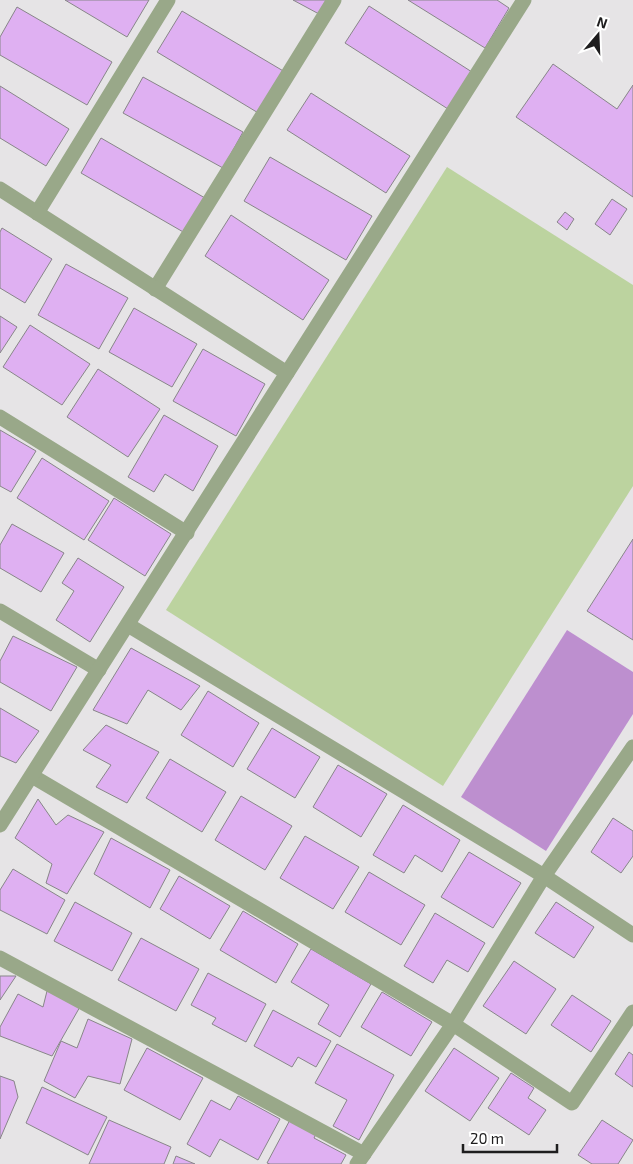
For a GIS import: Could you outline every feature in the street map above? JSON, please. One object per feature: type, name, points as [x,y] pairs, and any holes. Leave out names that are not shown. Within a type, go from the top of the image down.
[{"type":"street","points":[[37,213],[168,0]]},
{"type":"street","points":[[155,289],[334,0]]},
{"type":"street","points":[[0,825],[5,806],[32,776],[524,0]]},
{"type":"street","points":[[0,189],[287,373]]},
{"type":"street","points":[[0,417],[187,533]]},
{"type":"street","points":[[0,611],[99,670]]},
{"type":"street","points":[[128,625],[544,876],[633,935]]},
{"type":"street","points":[[0,958],[361,1159],[453,1024],[544,876],[633,747]]},
{"type":"street","points":[[32,776],[453,1024],[572,1103],[633,1012]]},
{"type":"green space","points":[[447,167],[633,285],[633,486],[443,786],[166,610]]},
{"type":"shaded area","points":[[567,630],[633,672],[633,714],[546,851],[461,797]]},
{"type":"building","points":[[65,0],[149,0],[127,37]]},
{"type":"building","points":[[293,0],[327,0],[319,14]]},
{"type":"building","points":[[408,0],[497,0],[509,8],[485,48]]},
{"type":"building","points":[[369,6],[472,72],[448,109],[345,43]]},
{"type":"building","points":[[17,7],[112,62],[87,105],[0,55],[0,37]]},
{"type":"building","points":[[182,11],[285,72],[260,114],[157,52]]},
{"type":"building","points":[[553,64],[617,109],[633,85],[633,197],[516,117]]},
{"type":"building","points":[[143,77],[243,132],[223,168],[123,113]]},
{"type":"building","points":[[0,86],[69,129],[46,166],[0,138]]},
{"type":"building","points":[[311,93],[410,156],[386,193],[287,130]]},
{"type":"building","points":[[101,138],[205,198],[185,233],[81,173]]},
{"type":"building","points":[[270,157],[372,216],[346,260],[244,201]]},
{"type":"building","points":[[612,199],[627,209],[610,235],[595,224]]},
{"type":"building","points":[[565,212],[574,219],[567,230],[557,222]]},
{"type":"building","points":[[231,215],[329,280],[303,320],[205,256]]},
{"type":"building","points":[[2,228],[52,259],[25,303],[0,288],[0,232]]},
{"type":"building","points":[[66,264],[128,298],[99,349],[38,315]]},
{"type":"building","points":[[134,308],[197,344],[172,387],[109,352]]},
{"type":"building","points":[[0,316],[17,327],[0,353]]},
{"type":"building","points":[[30,325],[90,364],[62,405],[3,367]]},
{"type":"building","points":[[203,349],[265,384],[236,436],[173,401]]},
{"type":"building","points":[[98,369],[160,409],[128,457],[67,417]]},
{"type":"building","points":[[164,415],[218,446],[193,491],[165,474],[154,492],[128,477]]},
{"type":"building","points":[[0,430],[36,451],[11,492],[0,486]]},
{"type":"building","points":[[42,458],[109,501],[84,540],[17,498]]},
{"type":"building","points":[[114,498],[171,534],[145,576],[88,540]]},
{"type":"building","points":[[12,524],[64,553],[41,592],[0,568],[0,545]]},
{"type":"building","points":[[633,539],[633,640],[587,611]]},
{"type":"building","points":[[78,558],[124,587],[90,642],[56,620],[74,591],[62,583]]},
{"type":"building","points":[[13,636],[77,667],[51,711],[0,682],[0,661]]},
{"type":"building","points":[[131,648],[200,686],[181,710],[148,690],[127,724],[93,710]]},
{"type":"building","points":[[208,691],[259,723],[233,767],[181,735]]},
{"type":"building","points":[[0,708],[39,731],[16,763],[0,756]]},
{"type":"building","points":[[106,725],[159,752],[127,803],[96,787],[111,765],[83,750]]},
{"type":"building","points":[[272,728],[320,757],[295,798],[247,769]]},
{"type":"building","points":[[170,759],[226,792],[202,832],[146,798]]},
{"type":"building","points":[[338,765],[387,794],[361,837],[313,807]]},
{"type":"building","points":[[241,796],[292,826],[265,870],[215,840]]},
{"type":"building","points":[[38,799],[56,825],[68,815],[104,832],[67,894],[46,883],[52,864],[15,838]]},
{"type":"building","points":[[403,805],[460,840],[442,872],[415,855],[404,873],[373,855]]},
{"type":"building","points":[[613,818],[633,831],[633,856],[621,873],[591,852]]},
{"type":"building","points":[[305,836],[359,867],[333,909],[280,878]]},
{"type":"building","points":[[111,838],[170,870],[150,908],[94,874]]},
{"type":"building","points":[[469,852],[521,883],[493,928],[441,897]]},
{"type":"building","points":[[13,869],[65,900],[47,934],[0,910],[0,890]]},
{"type":"building","points":[[369,872],[425,905],[401,945],[345,912]]},
{"type":"building","points":[[179,876],[230,906],[210,939],[160,909]]},
{"type":"building","points":[[75,902],[132,933],[112,971],[54,941]]},
{"type":"building","points":[[556,902],[594,927],[574,958],[535,933]]},
{"type":"building","points":[[243,911],[298,944],[276,983],[220,950]]},
{"type":"building","points":[[435,913],[485,943],[468,972],[447,960],[433,983],[404,966]]},
{"type":"building","points":[[141,938],[199,969],[176,1011],[118,980]]},
{"type":"building","points":[[311,949],[371,984],[340,1037],[318,1024],[329,1005],[291,982]]},
{"type":"building","points":[[514,961],[556,989],[526,1034],[483,1006]]},
{"type":"building","points":[[208,973],[266,1004],[246,1042],[212,1024],[216,1018],[191,1005]]},
{"type":"building","points":[[0,976],[16,976],[0,1000]]},
{"type":"building","points":[[47,991],[81,1005],[52,1056],[0,1036],[0,1027],[18,994],[43,1007]]},
{"type":"building","points":[[382,992],[432,1022],[411,1056],[361,1027]]},
{"type":"building","points":[[572,995],[611,1021],[591,1052],[551,1025]]},
{"type":"building","points":[[273,1010],[331,1041],[316,1067],[298,1057],[292,1067],[254,1046]]},
{"type":"building","points":[[88,1019],[132,1039],[120,1084],[88,1076],[75,1098],[44,1081],[61,1041],[77,1048]]},
{"type":"building","points":[[337,1044],[394,1075],[359,1140],[333,1126],[347,1100],[315,1083]]},
{"type":"building","points":[[147,1048],[203,1078],[180,1120],[124,1090]]},
{"type":"building","points":[[454,1048],[499,1078],[470,1121],[425,1091]]},
{"type":"building","points":[[629,1052],[633,1055],[633,1087],[615,1074]]},
{"type":"building","points":[[511,1073],[534,1088],[528,1098],[546,1110],[529,1135],[488,1108]]},
{"type":"building","points":[[0,1076],[14,1081],[18,1097],[0,1139]]},
{"type":"building","points":[[42,1087],[107,1117],[88,1155],[26,1123]]},
{"type":"building","points":[[238,1096],[280,1119],[258,1160],[220,1139],[210,1157],[187,1144],[211,1100],[230,1110]]},
{"type":"building","points":[[291,1118],[317,1132],[314,1138],[346,1155],[341,1164],[267,1163]]},
{"type":"building","points":[[109,1120],[171,1147],[164,1164],[89,1164]]},
{"type":"building","points":[[602,1120],[633,1140],[618,1164],[592,1164],[578,1155]]},
{"type":"building","points":[[176,1156],[195,1164],[173,1164]]}]
